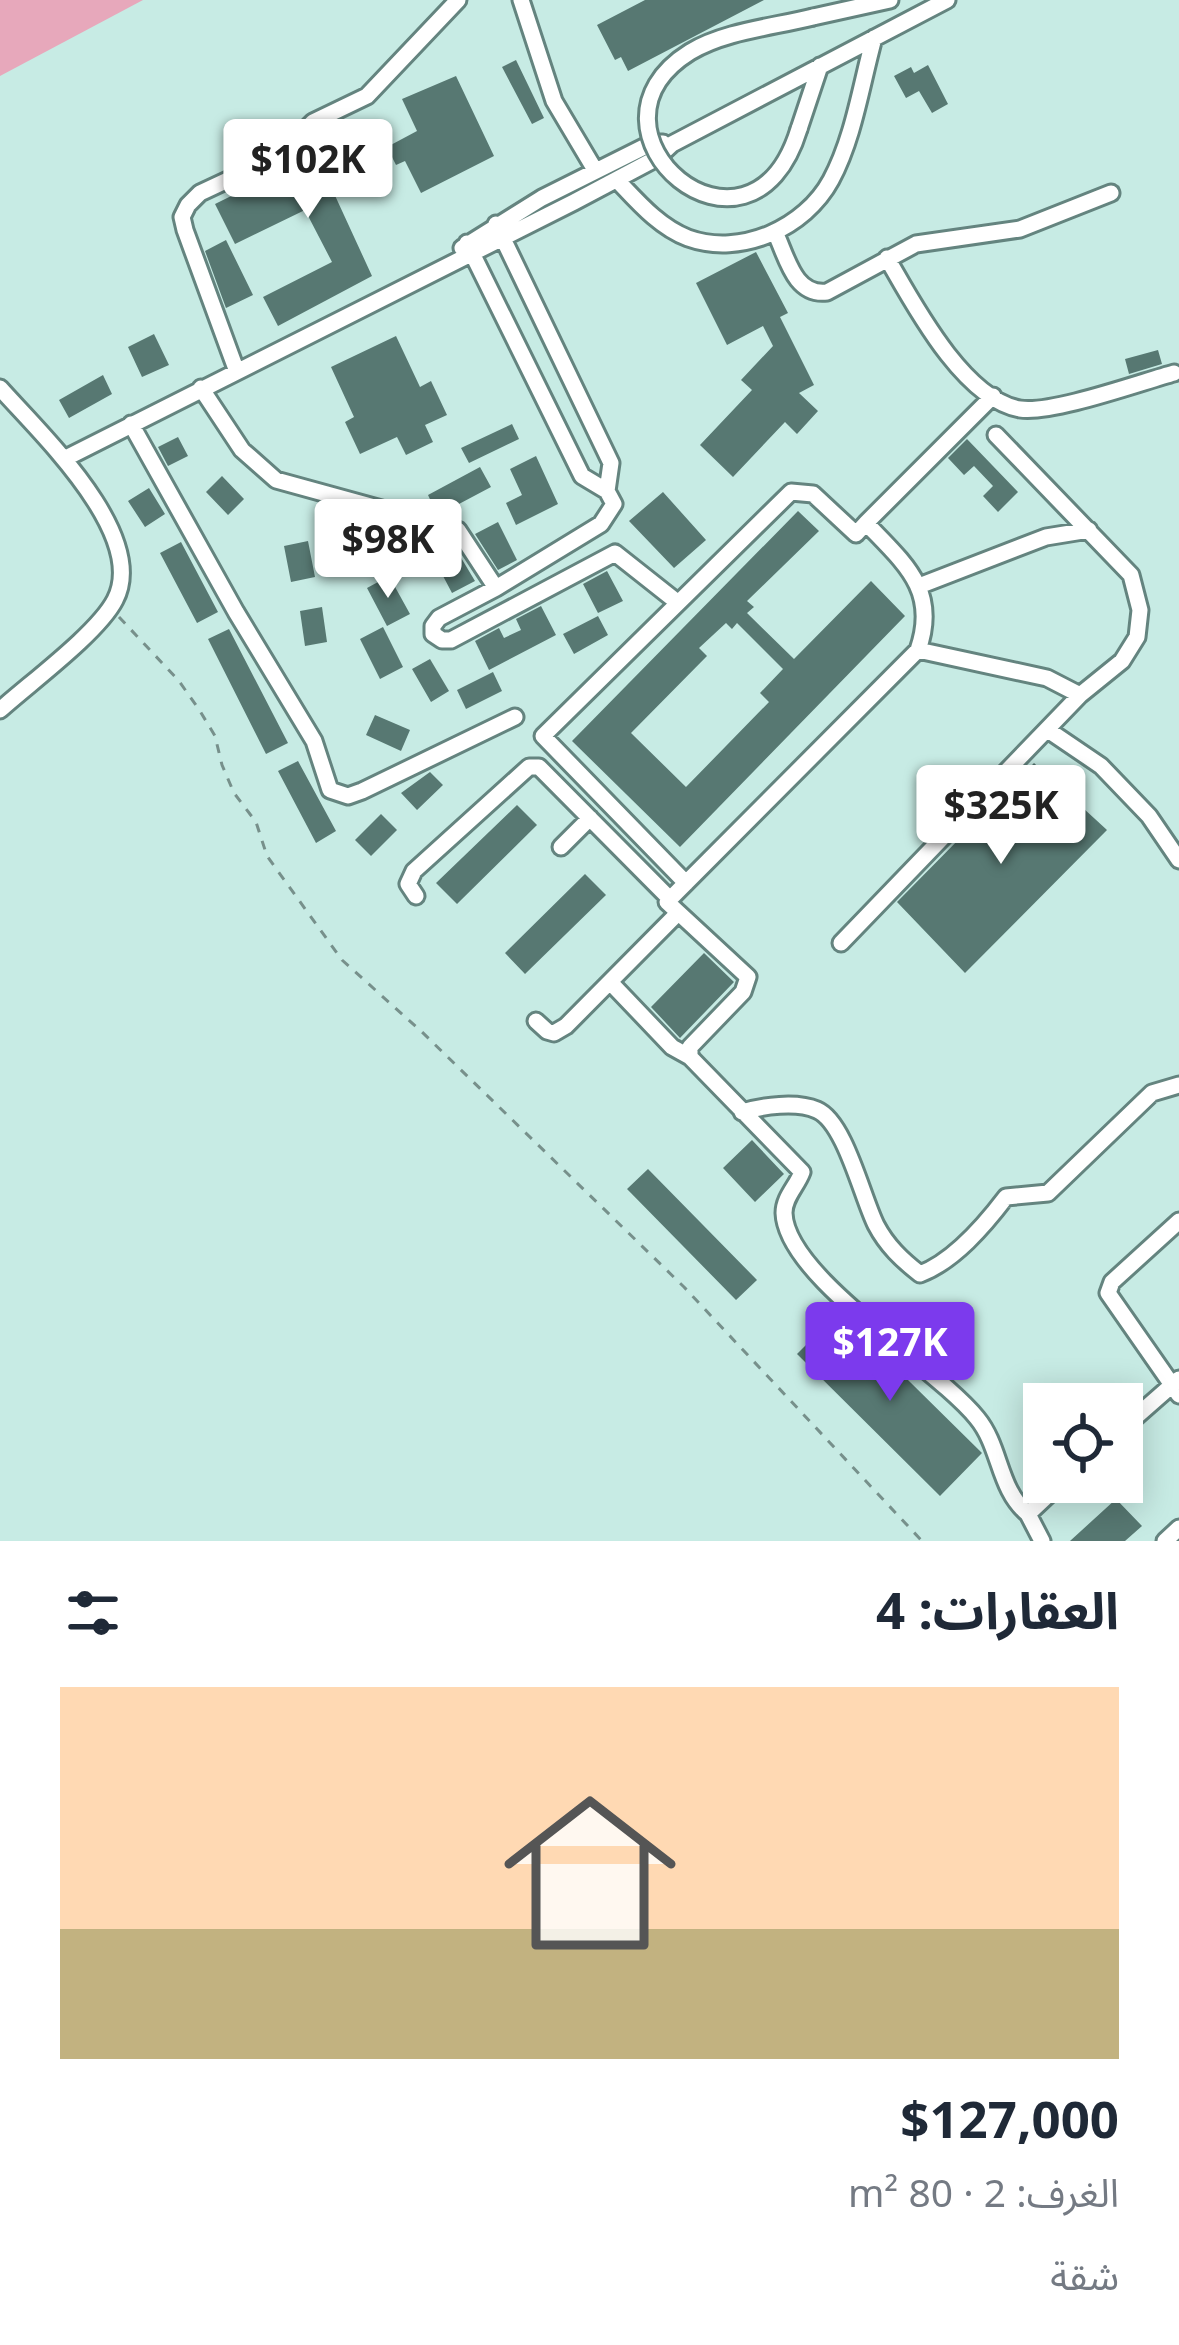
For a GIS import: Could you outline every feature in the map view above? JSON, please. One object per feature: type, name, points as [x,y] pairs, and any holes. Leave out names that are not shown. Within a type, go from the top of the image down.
[{"type":"street","points":[[236,369],[185,230],[182,218],[188,205],[200,193],[279,156],[313,122],[367,96],[458,0]]},
{"type":"street","points":[[520,0],[554,101],[595,170]]},
{"type":"street","points":[[820,66],[791,153],[781,170],[747,193],[703,194],[670,175],[654,151],[650,113],[662,79],[687,54],[712,40],[890,0]]},
{"type":"street","points":[[910,0],[942,2]]},
{"type":"street","points":[[500,231],[574,202],[657,158],[672,144],[942,2]]},
{"type":"street","points":[[616,180],[647,211],[688,238],[743,242],[775,232],[805,214],[834,175],[874,38]]},
{"type":"street","points":[[64,459],[437,270],[595,170],[652,143],[672,144]]},
{"type":"street","points":[[565,186],[574,202]]},
{"type":"street","points":[[775,232],[802,288],[812,294],[826,292],[916,244],[1020,229],[1111,193]]},
{"type":"street","points":[[500,231],[611,463],[607,490]]},
{"type":"street","points":[[470,249],[583,476],[607,490],[614,504],[601,524],[439,618],[434,634],[451,640],[616,553],[676,602]]},
{"type":"street","points":[[887,258],[932,337],[993,396],[1018,409],[1045,408],[1174,373]]},
{"type":"street","points":[[542,392],[572,377]]},
{"type":"street","points":[[0,388],[64,459],[100,512],[118,550],[122,581],[110,607],[0,710]]},
{"type":"street","points":[[200,388],[242,450],[276,480],[458,530],[496,588]]},
{"type":"street","points":[[686,883],[543,736],[791,492],[813,494],[856,534],[993,396]]},
{"type":"street","points":[[131,424],[314,741],[330,790],[349,796],[362,791],[515,717]]},
{"type":"street","points":[[841,943],[1080,695],[1122,661],[1136,638],[1140,610],[1131,575],[996,435]]},
{"type":"street","points":[[536,1021],[554,1033],[610,982],[674,906],[686,883],[918,650],[924,633],[917,576],[866,523]]},
{"type":"street","points":[[919,586],[1046,537],[1089,530]]},
{"type":"street","points":[[918,650],[1047,678],[1080,695]]},
{"type":"street","points":[[1048,730],[1101,766],[1149,816],[1179,860]]},
{"type":"street","points":[[416,896],[408,884],[414,871],[529,767],[539,767],[748,977],[748,986],[690,1046],[690,1057]]},
{"type":"street","points":[[561,847],[590,818]]},
{"type":"street","points":[[610,982],[802,1172],[787,1198],[784,1215],[791,1237],[817,1274],[963,1400],[982,1424],[1010,1492],[1042,1541]]},
{"type":"street","points":[[742,1112],[790,1106],[815,1108],[830,1119],[878,1228],[896,1255],[920,1274],[960,1248],[1006,1197],[1048,1193],[1152,1093],[1179,1085]]},
{"type":"street","points":[[1143,1412],[1176,1386],[1108,1293],[1112,1282],[1179,1221]]},
{"type":"street","points":[[1028,1514],[1040,1503]]},
{"type":"street","points":[[1165,1541],[1179,1528]]},
{"type":"path","points":[[110,607],[178,680],[200,711],[215,736],[234,793],[256,822],[267,856],[342,960],[684,1287],[922,1541]]},
{"type":"shaded area","points":[[0,0],[143,0],[0,76]]},
{"type":"building","points":[[645,0],[764,0],[628,71],[621,57],[615,60],[597,25]]},
{"type":"building","points":[[516,60],[544,118],[532,124],[502,67]]},
{"type":"building","points":[[928,65],[948,104],[932,113],[919,91],[906,98],[894,76]]},
{"type":"building","points":[[456,76],[494,156],[421,193],[405,161],[396,165],[387,147],[417,131],[402,99]]},
{"type":"building","points":[[355,126],[379,176],[364,184],[360,175],[332,189],[372,276],[278,326],[263,297],[332,262],[305,210],[235,244],[215,204],[343,141],[339,133]]},
{"type":"building","points":[[226,240],[253,295],[226,308],[205,251]]},
{"type":"building","points":[[756,252],[788,313],[780,317],[814,385],[799,393],[818,411],[797,434],[785,422],[733,477],[700,445],[752,390],[741,380],[773,346],[763,326],[727,345],[696,283]]},
{"type":"building","points":[[154,334],[169,365],[142,377],[128,347]]},
{"type":"building","points":[[396,336],[420,387],[431,381],[447,415],[425,425],[433,442],[406,455],[397,437],[360,454],[345,422],[354,417],[331,367]]},
{"type":"building","points":[[1158,350],[1162,364],[1129,374],[1125,359]]},
{"type":"building","points":[[103,375],[112,394],[69,418],[59,400]]},
{"type":"building","points":[[512,424],[519,439],[469,463],[461,448]]},
{"type":"building","points":[[178,437],[188,456],[168,466],[158,447]]},
{"type":"building","points":[[967,439],[1018,492],[998,512],[983,496],[993,486],[974,466],[964,475],[948,458]]},
{"type":"building","points":[[536,456],[558,504],[516,525],[506,503],[522,495],[510,469]]},
{"type":"building","points":[[480,467],[491,487],[436,512],[428,495]]},
{"type":"building","points":[[222,476],[244,499],[228,515],[206,492]]},
{"type":"building","points":[[149,488],[165,514],[145,527],[128,501]]},
{"type":"building","points":[[663,492],[706,540],[674,568],[629,521]]},
{"type":"building","points":[[798,511],[819,531],[747,601],[754,607],[747,613],[794,659],[871,581],[905,616],[680,847],[572,741]],"holes":[[[726,623],[732,629],[737,623],[783,669],[760,693],[769,702],[686,787],[631,733],[707,656],[699,648]]]},
{"type":"building","points":[[498,522],[517,560],[498,570],[475,534]]},
{"type":"building","points":[[419,537],[431,561],[393,579],[382,556]]},
{"type":"building","points":[[308,541],[315,577],[291,582],[284,546]]},
{"type":"building","points":[[181,542],[218,612],[197,623],[160,553]]},
{"type":"building","points":[[454,546],[475,581],[452,593],[433,557]]},
{"type":"building","points":[[607,571],[623,601],[598,613],[583,584]]},
{"type":"building","points":[[389,576],[410,614],[387,626],[367,588]]},
{"type":"building","points":[[541,606],[556,635],[489,670],[475,641],[499,628],[504,638],[521,630],[516,619]]},
{"type":"building","points":[[322,607],[327,642],[305,646],[300,611]]},
{"type":"building","points":[[598,616],[608,635],[574,654],[563,634]]},
{"type":"building","points":[[383,627],[403,667],[380,679],[360,639]]},
{"type":"building","points":[[229,629],[288,743],[266,754],[208,639]]},
{"type":"building","points":[[430,659],[449,691],[431,702],[412,669]]},
{"type":"building","points":[[493,672],[502,691],[466,709],[457,690]]},
{"type":"building","points":[[375,715],[410,730],[401,751],[366,735]]},
{"type":"building","points":[[298,761],[336,831],[316,843],[278,771]]},
{"type":"building","points":[[1034,763],[1107,830],[965,973],[897,902]]},
{"type":"building","points":[[430,772],[443,785],[417,810],[401,793]]},
{"type":"building","points":[[517,805],[537,825],[457,904],[436,883]]},
{"type":"building","points":[[381,814],[397,830],[371,856],[355,840]]},
{"type":"building","points":[[585,874],[606,895],[525,974],[505,953]]},
{"type":"building","points":[[704,953],[734,982],[680,1038],[651,1007]]},
{"type":"building","points":[[752,1140],[784,1174],[755,1202],[723,1168]]},
{"type":"building","points":[[648,1169],[757,1280],[736,1300],[627,1189]]},
{"type":"building","points":[[839,1312],[982,1453],[940,1496],[797,1354]]},
{"type":"building","points":[[1112,1503],[1120,1503],[1142,1526],[1125,1541],[1070,1541]]}]
